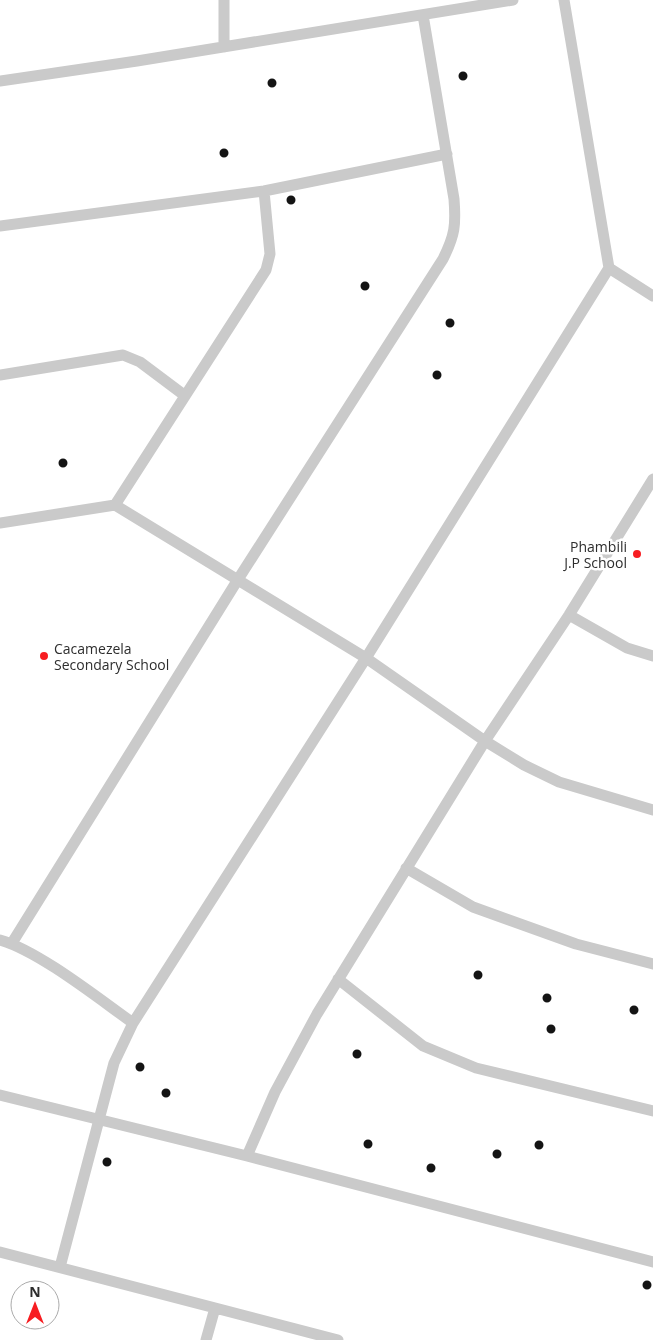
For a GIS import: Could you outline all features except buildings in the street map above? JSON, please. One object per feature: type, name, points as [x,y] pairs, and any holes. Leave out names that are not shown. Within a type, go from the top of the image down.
[{"type":"street","points":[[224,0],[224,47]]},
{"type":"street","points":[[0,81],[513,0]]},
{"type":"street","points":[[60,1267],[114,1063],[134,1023],[366,658],[609,268],[564,0]]},
{"type":"street","points":[[12,943],[237,581],[444,259],[456,225],[447,154],[423,15]]},
{"type":"street","points":[[0,226],[264,190],[447,154]]},
{"type":"street","points":[[115,506],[184,395],[266,270],[270,254],[264,190]]},
{"type":"street","points":[[609,268],[653,296]]},
{"type":"street","points":[[0,375],[123,355],[140,362],[184,395]]},
{"type":"street","points":[[247,1156],[294,1053],[338,979],[484,741],[569,615],[653,479]]},
{"type":"street","points":[[0,522],[115,506],[366,658],[484,741],[524,765],[559,782],[653,810]]},
{"type":"street","points":[[569,615],[627,648],[653,656]]},
{"type":"street","points":[[406,868],[473,907],[560,939],[653,964]]},
{"type":"street","points":[[0,940],[12,943],[59,972],[134,1023]]},
{"type":"street","points":[[338,979],[423,1046],[453,1060],[476,1068],[653,1112]]},
{"type":"street","points":[[0,1096],[247,1156],[653,1262]]},
{"type":"street","points":[[0,1252],[338,1340]]},
{"type":"street","points":[[206,1340],[215,1308]]},
{"type":"place","name":"Phambili J.P School","points":[[637,554]]},
{"type":"place","name":"Cacamezela Secondary School","points":[[44,656]]}]
